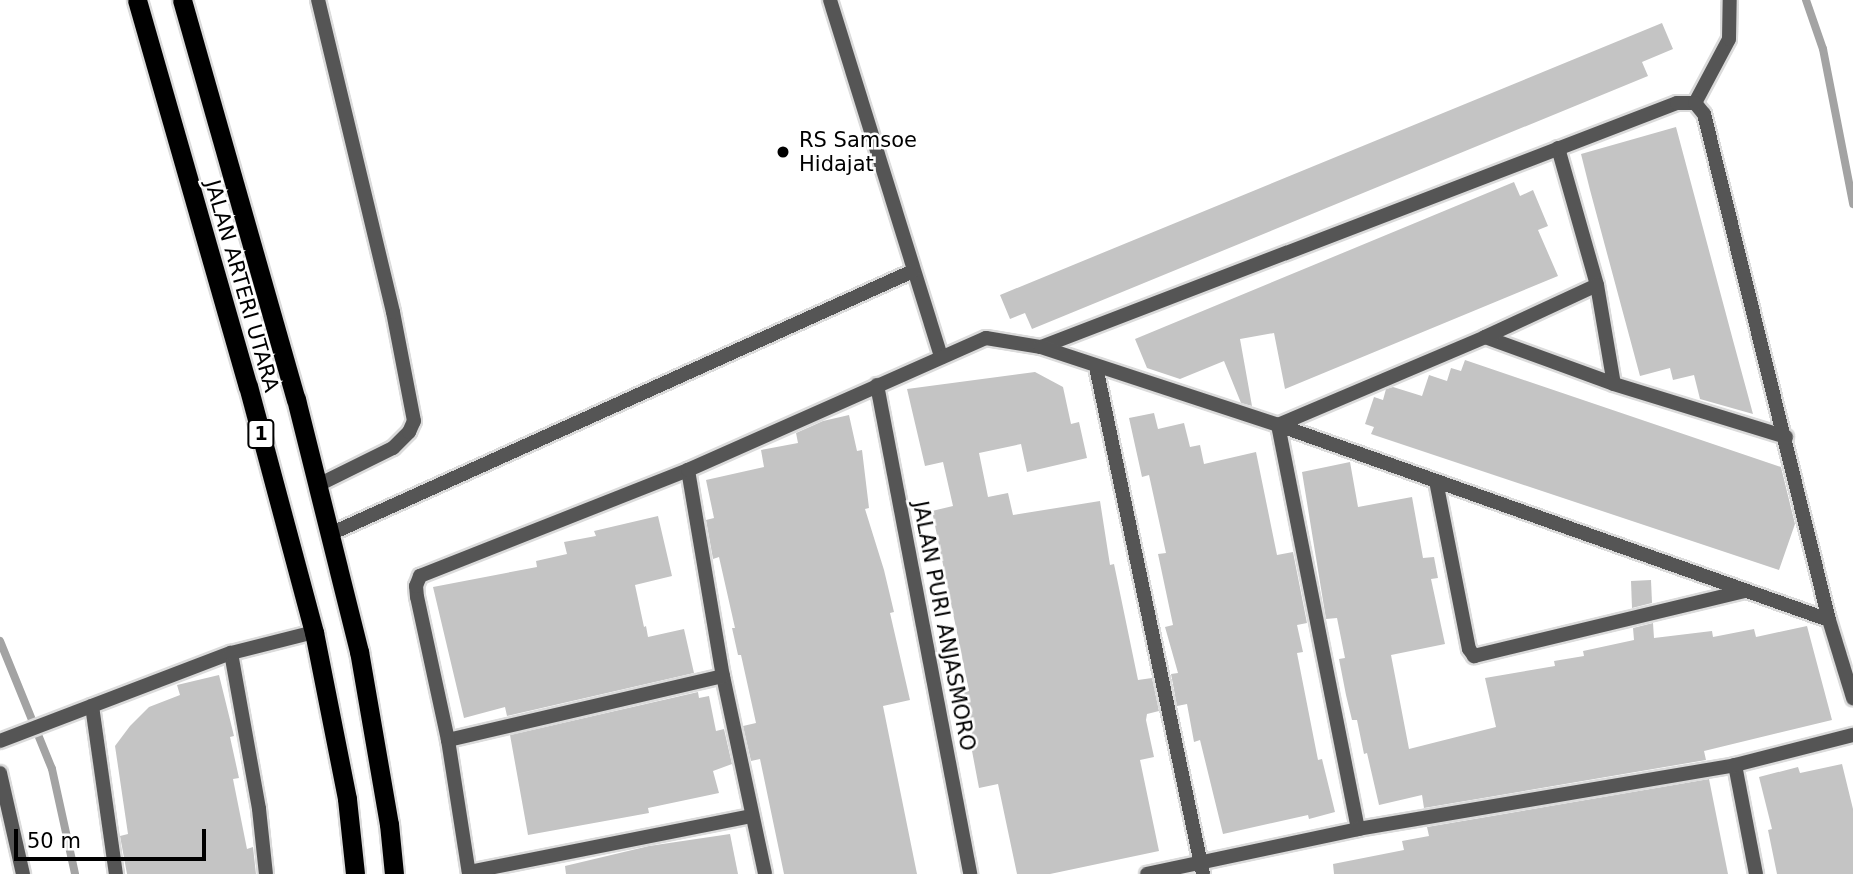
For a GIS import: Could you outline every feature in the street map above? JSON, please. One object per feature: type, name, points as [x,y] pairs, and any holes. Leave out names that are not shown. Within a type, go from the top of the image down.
[{"type":"highway","name":"JALAN ARTERI UTARA","points":[[137,0],[248,386],[314,632],[345,786],[355,874]]},
{"type":"highway","name":"JALAN ARTERI UTARA","points":[[182,0],[230,161],[318,485],[359,651],[390,824],[394,874]]},
{"type":"street","points":[[318,0],[393,312],[414,421],[410,432],[393,449],[318,485]]},
{"type":"street","points":[[830,0],[912,271],[924,299],[941,357]]},
{"type":"street","points":[[1695,103],[1729,39],[1730,0]]},
{"type":"street","points":[[1041,348],[1677,103],[1695,103]]},
{"type":"street","points":[[1695,103],[1704,114],[1786,437],[1829,620],[1853,698]]},
{"type":"street","points":[[1558,148],[1597,285],[1614,384]]},
{"type":"street","points":[[330,534],[912,271]]},
{"type":"street","points":[[1278,425],[1485,337],[1597,285]]},
{"type":"street","points":[[1485,337],[1614,384],[1786,437]]},
{"type":"street","points":[[752,816],[469,873],[448,740],[416,597],[416,586],[426,572],[688,470],[986,338],[1041,348],[1278,425],[1829,620]]},
{"type":"street","points":[[1096,367],[1202,868]]},
{"type":"street","name":"JALAN PURI ANJASMORO","points":[[877,385],[970,874]]},
{"type":"street","points":[[1278,425],[1358,829]]},
{"type":"street","points":[[688,470],[723,676],[765,874]]},
{"type":"street","points":[[1436,481],[1469,649],[1474,656],[1747,591]]},
{"type":"street","points":[[5,739],[231,653],[314,632]]},
{"type":"street","points":[[231,653],[259,809],[266,874]]},
{"type":"street","points":[[448,740],[723,676]]},
{"type":"street","points":[[92,706],[116,874]]},
{"type":"street","points":[[1146,874],[1202,868],[1358,829],[1735,765],[1853,735]]},
{"type":"street","points":[[1735,765],[1756,874]]},
{"type":"street","points":[[2,783],[23,874]]},
{"type":"building","points":[[1662,23],[1673,49],[1642,62],[1648,76],[1032,329],[1025,313],[1010,319],[1000,295]]},
{"type":"building","points":[[1676,127],[1753,414],[1700,399],[1694,375],[1673,380],[1670,368],[1640,376],[1590,190],[1581,154]]},
{"type":"building","points":[[1514,182],[1520,196],[1533,190],[1548,226],[1538,230],[1558,276],[1285,389],[1274,333],[1240,339],[1252,406],[1241,403],[1224,361],[1180,379],[1147,368],[1135,339]]},
{"type":"building","points":[[1465,360],[1781,467],[1795,524],[1779,570],[1371,434],[1374,427],[1365,424],[1374,397],[1383,400],[1386,389],[1393,387],[1422,396],[1429,375],[1447,381],[1451,368],[1461,371]]},
{"type":"building","points":[[1035,372],[1063,387],[1071,424],[1079,422],[1087,458],[1027,472],[1021,444],[979,453],[988,497],[1008,493],[1013,515],[1100,501],[1110,565],[1114,564],[1138,680],[1152,678],[1159,711],[1147,714],[1146,720],[1154,757],[1140,760],[1159,851],[1050,874],[1017,874],[998,784],[979,788],[969,735],[972,735],[964,692],[969,691],[932,511],[953,506],[943,462],[925,466],[907,389]]},
{"type":"building","points":[[1154,413],[1158,429],[1184,423],[1190,447],[1200,445],[1204,464],[1256,452],[1277,555],[1293,552],[1307,623],[1297,625],[1303,652],[1297,653],[1318,760],[1322,759],[1335,812],[1309,819],[1308,815],[1223,834],[1200,740],[1194,742],[1187,704],[1177,706],[1171,674],[1178,673],[1165,627],[1173,625],[1158,554],[1166,553],[1149,475],[1142,477],[1129,418]]},
{"type":"building","points":[[849,415],[857,451],[862,450],[869,508],[865,509],[894,612],[890,613],[910,700],[883,706],[917,874],[784,874],[760,759],[751,761],[743,726],[756,723],[741,655],[738,655],[732,628],[735,628],[719,557],[713,559],[706,520],[714,518],[706,480],[764,467],[761,450],[798,443],[796,433],[823,421]]},
{"type":"building","points":[[1350,462],[1358,507],[1412,497],[1423,558],[1434,557],[1438,578],[1431,579],[1445,644],[1391,655],[1409,749],[1496,727],[1485,678],[1555,666],[1554,661],[1584,656],[1583,651],[1634,640],[1633,628],[1653,623],[1654,638],[1712,631],[1713,637],[1754,629],[1756,637],[1807,626],[1832,720],[1704,751],[1706,760],[1424,808],[1422,795],[1379,805],[1367,753],[1364,754],[1357,720],[1352,720],[1346,695],[1339,659],[1345,658],[1337,618],[1326,619],[1302,472]]},
{"type":"building","points":[[658,516],[672,576],[635,585],[644,627],[646,626],[648,637],[684,629],[694,673],[507,716],[505,707],[464,718],[433,587],[537,567],[536,561],[567,554],[564,542],[596,536],[594,531]]},
{"type":"building","points":[[1651,580],[1652,603],[1632,608],[1631,581]]},
{"type":"building","points":[[219,675],[234,736],[230,737],[239,778],[233,779],[247,849],[253,847],[256,874],[127,874],[120,836],[128,834],[115,746],[149,707],[180,695],[177,685]]},
{"type":"building","points":[[698,692],[699,698],[709,696],[716,731],[724,729],[732,764],[713,771],[719,793],[648,808],[649,813],[528,835],[510,735]]},
{"type":"building","points":[[1842,764],[1853,809],[1853,874],[1777,874],[1768,830],[1772,829],[1759,777],[1798,767],[1800,773]]},
{"type":"building","points":[[1709,779],[1728,874],[1334,874],[1333,864],[1404,850],[1402,841],[1429,836],[1427,827]]},
{"type":"building","points":[[730,834],[738,874],[566,874],[565,866],[649,846]]},
{"type":"waterway","points":[[1806,0],[1823,49],[1853,204]]},
{"type":"waterway","points":[[0,641],[52,769],[75,874]]},
{"type":"place","name":"RS Samsoe Hidajat","points":[[783,152]]}]
